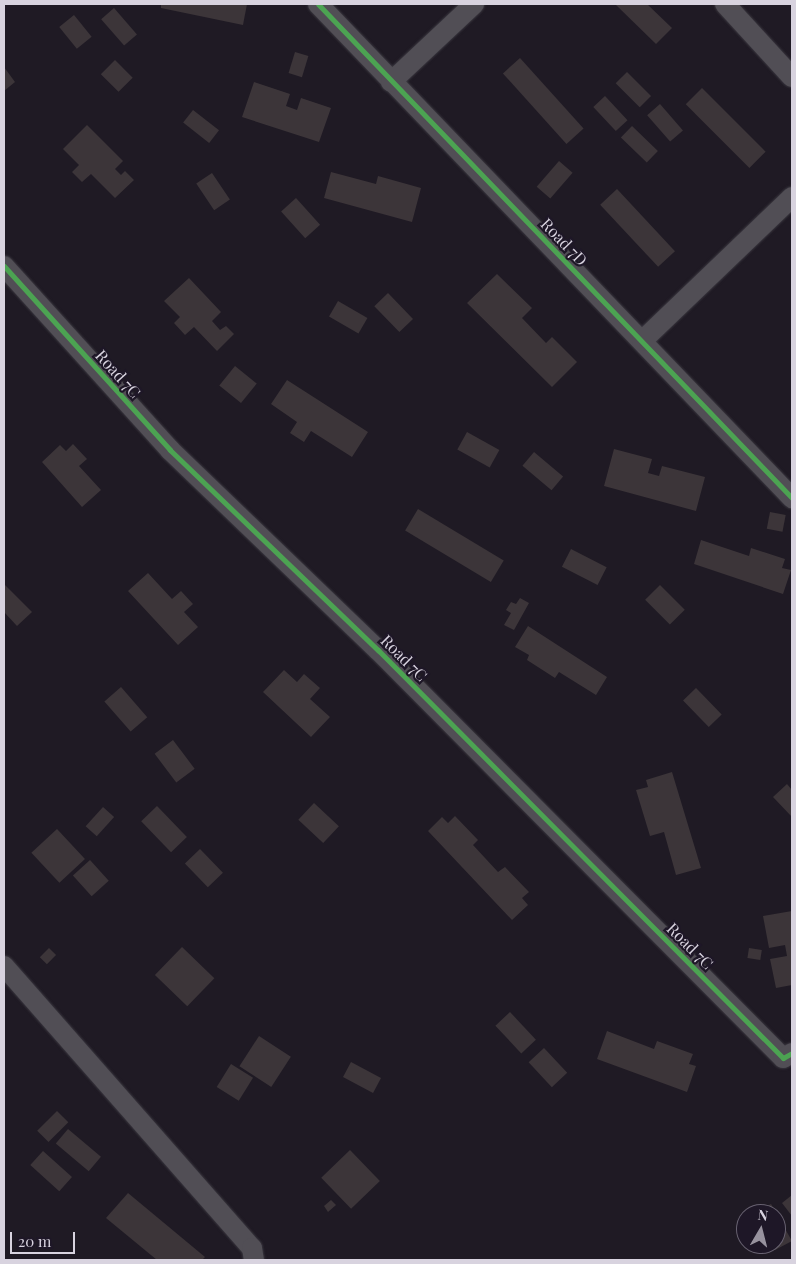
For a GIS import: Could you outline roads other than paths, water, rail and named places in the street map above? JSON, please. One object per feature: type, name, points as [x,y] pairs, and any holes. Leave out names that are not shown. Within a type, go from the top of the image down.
[{"type":"street","name":"Road 7D","points":[[318,4],[792,498]]},
{"type":"street","points":[[391,82],[474,4]]},
{"type":"street","points":[[725,4],[792,77]]},
{"type":"street","points":[[642,340],[789,206]]},
{"type":"street","name":"Road 7C","points":[[4,266],[170,450],[378,650],[783,1058],[792,1053]]},
{"type":"street","points":[[4,966],[252,1248],[254,1260]]}]
